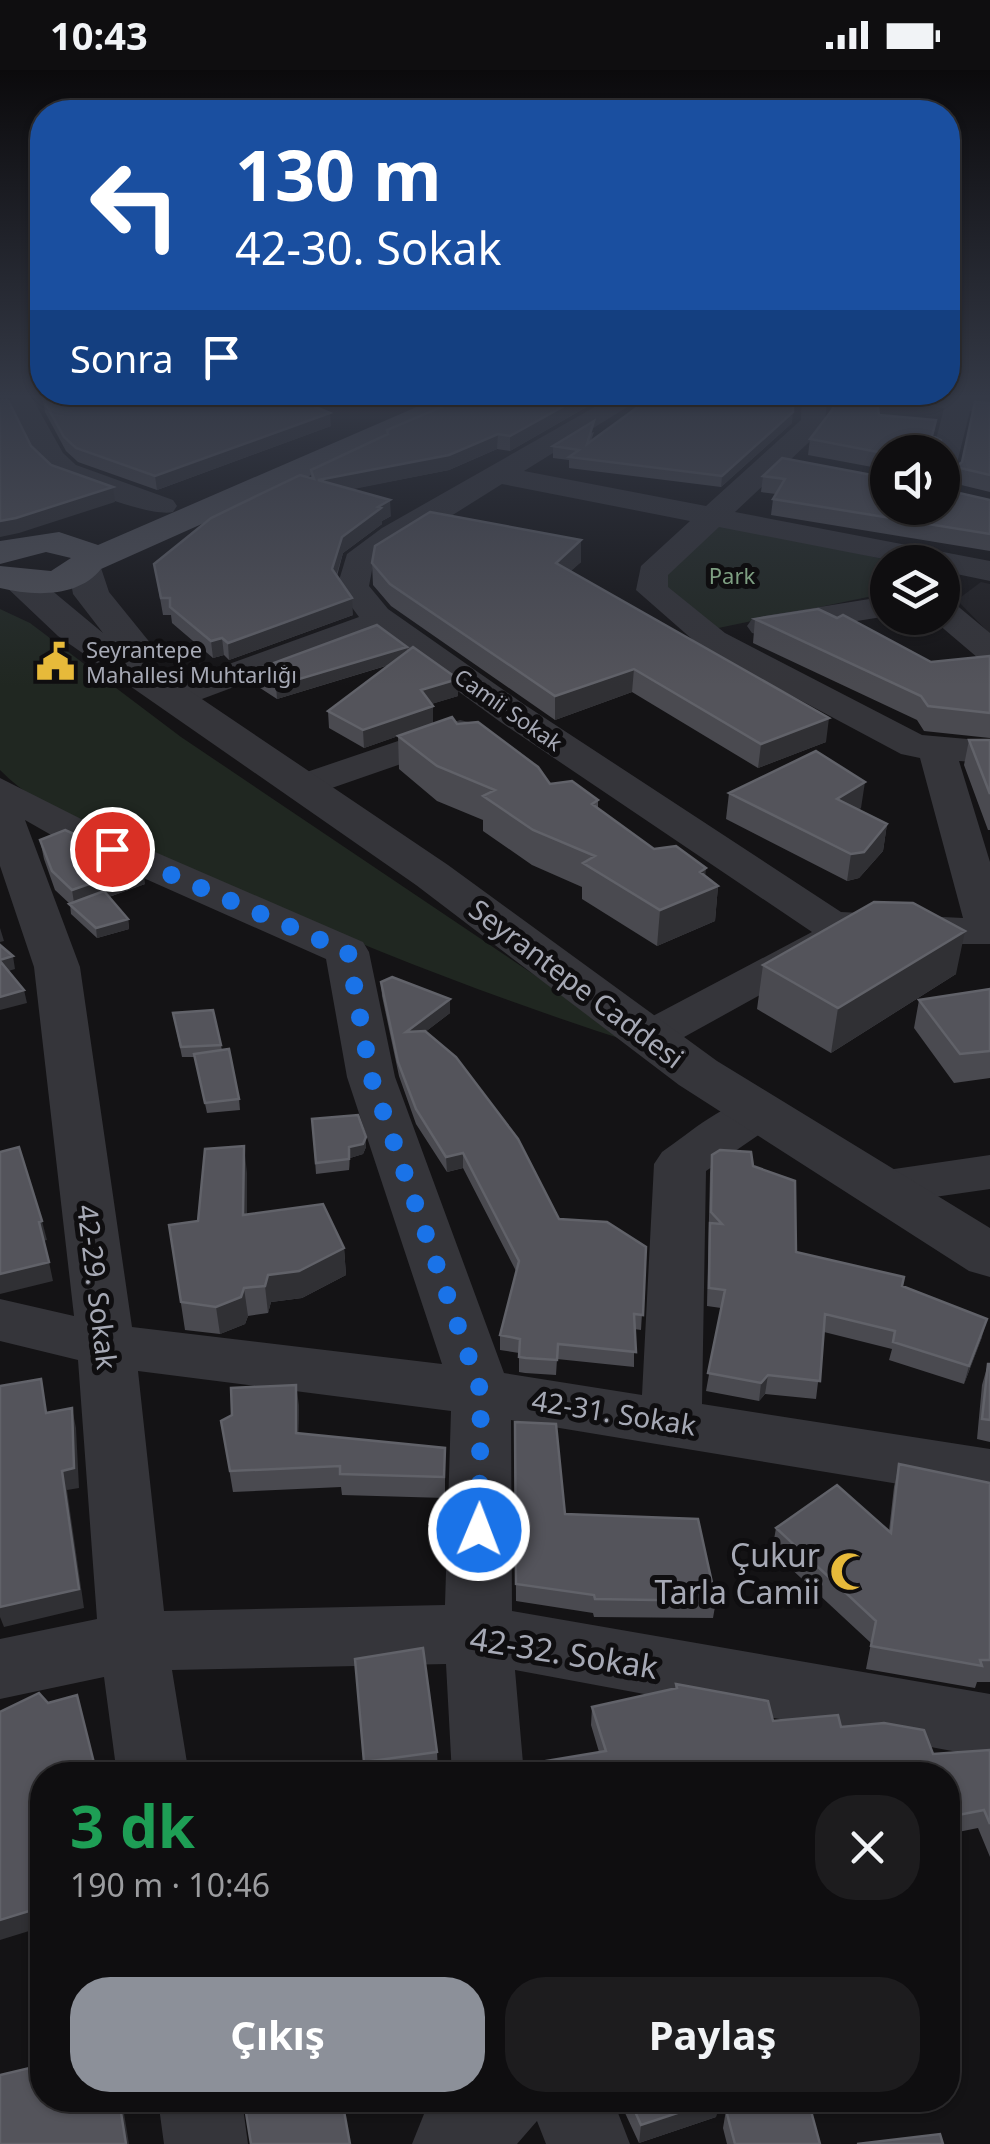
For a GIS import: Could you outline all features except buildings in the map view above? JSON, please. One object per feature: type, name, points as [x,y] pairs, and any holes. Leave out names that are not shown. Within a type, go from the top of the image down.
[{"type":"main road","points":[[8,579],[27,544],[81,566],[162,506],[195,493]]},
{"type":"main road","points":[[126,547],[247,493]]},
{"type":"street","points":[[126,493],[162,506]]},
{"type":"street","name":"Camii Sokak","points":[[469,493],[393,535],[358,562],[353,587],[382,620],[828,924],[885,931],[989,931]]},
{"type":"street","points":[[599,493],[715,514],[965,575]]},
{"type":"street","points":[[739,493],[652,573],[652,590],[706,636],[914,746],[990,752]]},
{"type":"street","points":[[81,566],[126,547]]},
{"type":"street","name":"Seyrantepe Caddesi","points":[[81,566],[173,697]]},
{"type":"street","name":"Seyrantepe Caddesi","points":[[8,579],[71,628],[432,875],[758,1112],[990,1256]]},
{"type":"street","points":[[706,636],[870,609]]},
{"type":"street","points":[[173,697],[382,620]]},
{"type":"street","points":[[960,625],[990,651]]},
{"type":"street","points":[[303,786],[512,712]]},
{"type":"street","points":[[937,750],[989,931]]},
{"type":"street","points":[[0,790],[81,835],[348,952],[371,1077],[481,1392],[478,1634],[487,1762]]},
{"type":"street","name":"42-29. Sokak","points":[[0,807],[57,967],[106,1345],[134,1641],[151,1762]]},
{"type":"street","points":[[649,1036],[852,927]]},
{"type":"street","points":[[671,1420],[680,1164],[758,1112]]},
{"type":"street","points":[[879,1188],[990,1172]]},
{"type":"street","name":"42-31. Sokak","points":[[0,1320],[106,1345],[481,1392],[990,1474]]},
{"type":"street","name":"42-32. Sokak","points":[[0,1669],[134,1641],[478,1634],[990,1726]]},
{"type":"street","points":[[202,2112],[206,2144]]},
{"type":"street","points":[[454,2144],[490,2112]]},
{"type":"street","points":[[576,2112],[588,2144]]},
{"type":"shaded area","points":[[981,582],[990,584],[990,634],[960,603],[960,598]]},
{"type":"green space","name":"Park","points":[[729,524],[870,556],[870,597],[704,631],[662,597],[660,573],[716,526]]},
{"type":"green space","points":[[0,609],[30,623],[181,737],[637,1044],[461,983],[346,937],[106,834],[38,800],[0,770]]},
{"type":"place","name":"Seyrantepe Mahallesi Muhtarlığı","points":[[56,662]]},
{"type":"place","name":"Çukur Tarla Camii","points":[[850,1572]]},
{"type":"route","points":[[112,849],[348,952],[371,1077],[481,1392],[479,1530]]}]
